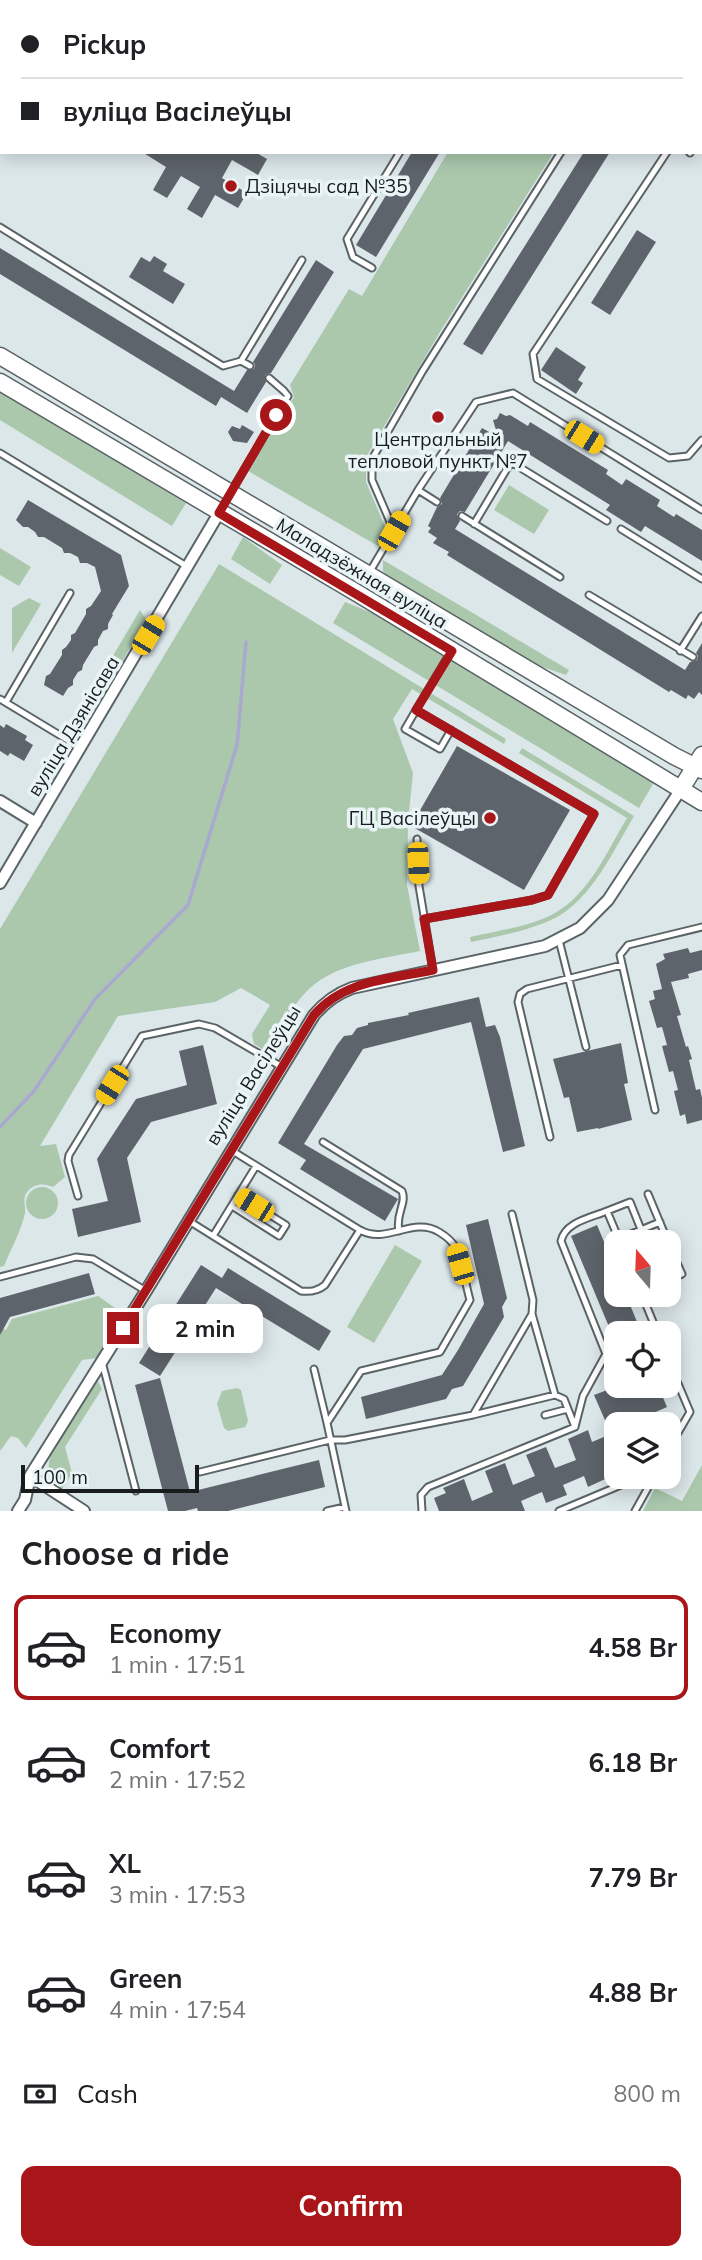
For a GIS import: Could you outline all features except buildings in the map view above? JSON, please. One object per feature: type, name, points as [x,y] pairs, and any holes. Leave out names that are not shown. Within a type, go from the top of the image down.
[{"type":"main road","name":"Маладзёжная вуліца","points":[[0,356],[368,574],[700,764]]},
{"type":"main road","name":"Маладзёжная вуліца","points":[[0,382],[357,593],[702,802]]},
{"type":"main road","points":[[219,513],[230,493]]},
{"type":"main road","points":[[357,593],[368,574]]},
{"type":"main road","name":"вуліца Васілеўцы","points":[[681,789],[700,764]]},
{"type":"street","name":"вуліца Дзянісава","points":[[0,883],[219,513]]},
{"type":"street","name":"вуліца Васілеўцы","points":[[18,1511],[25,1500],[30,1476],[314,1015],[339,993],[365,984],[545,946],[580,928],[608,900],[681,789]]},
{"type":"street","points":[[0,801],[36,823]]},
{"type":"street","points":[[30,1476],[84,1511]]},
{"type":"lane","points":[[372,268],[353,257],[347,239],[399,154]]},
{"type":"lane","points":[[394,531],[372,480],[372,459],[428,361],[560,154]]},
{"type":"lane","points":[[666,154],[533,354],[537,379],[669,458],[688,456],[702,440]]},
{"type":"lane","points":[[0,227],[223,366],[241,361],[302,260]]},
{"type":"lane","points":[[241,361],[250,366]]},
{"type":"lane","points":[[230,493],[288,396],[269,378]]},
{"type":"lane","points":[[368,574],[418,490],[477,402],[513,393],[702,510]]},
{"type":"lane","points":[[0,453],[188,567]]},
{"type":"lane","points":[[474,524],[511,462],[607,521]]},
{"type":"lane","points":[[418,490],[437,502]]},
{"type":"lane","points":[[462,516],[560,577]]},
{"type":"lane","points":[[621,529],[702,579]]},
{"type":"lane","points":[[70,593],[3,701],[80,748]]},
{"type":"lane","points":[[589,594],[693,657]]},
{"type":"lane","points":[[680,651],[702,616]]},
{"type":"lane","points":[[450,730],[440,749],[405,729],[452,651]]},
{"type":"lane","points":[[416,710],[594,814],[548,895],[424,919]]},
{"type":"lane","points":[[417,839],[419,886],[433,970]]},
{"type":"lane","points":[[655,1110],[620,955],[628,945],[702,927]]},
{"type":"lane","points":[[559,940],[586,1047]]},
{"type":"lane","points":[[550,1136],[518,998],[527,989],[622,965]]},
{"type":"lane","points":[[78,1196],[68,1161],[69,1155],[142,1036],[199,1024],[215,1028],[282,1067]]},
{"type":"lane","points":[[323,1142],[402,1191],[405,1198],[397,1218],[399,1231]]},
{"type":"lane","points":[[231,1150],[366,1233],[379,1236],[425,1226],[443,1234],[454,1245],[470,1300],[440,1352],[361,1371],[327,1423]]},
{"type":"lane","points":[[213,1236],[256,1166]]},
{"type":"lane","points":[[648,1194],[663,1230]]},
{"type":"lane","points":[[232,1206],[279,1236],[286,1225],[238,1195]]},
{"type":"lane","points":[[575,1427],[583,1396],[606,1354],[561,1241],[563,1233],[568,1227],[630,1202],[641,1230],[660,1222]]},
{"type":"lane","points":[[607,1211],[615,1230]]},
{"type":"lane","points":[[512,1214],[533,1300],[532,1314],[555,1395]]},
{"type":"lane","points":[[189,1221],[307,1292],[325,1285],[360,1230]]},
{"type":"lane","points":[[0,1278],[76,1257],[93,1259],[146,1291]]},
{"type":"lane","points":[[473,1415],[532,1314]]},
{"type":"lane","points":[[102,1362],[136,1491]]},
{"type":"lane","points":[[314,1368],[346,1509],[327,1511]]},
{"type":"lane","points":[[681,1391],[690,1412],[681,1428]]},
{"type":"lane","points":[[200,1472],[330,1440],[345,1440],[473,1415],[555,1395],[564,1399],[575,1427]]},
{"type":"lane","points":[[545,1415],[568,1409]]},
{"type":"lane","points":[[422,1511],[421,1495],[428,1487],[575,1427]]},
{"type":"lane","points":[[559,1511],[611,1489]]},
{"type":"lane","points":[[635,1511],[647,1489]]},
{"type":"green space","points":[[447,154],[553,154],[440,332],[366,457],[366,482],[386,529],[385,538],[378,546],[248,471],[294,397],[290,385],[349,289],[362,296]]},
{"type":"green space","points":[[0,389],[186,503],[172,526],[0,420]]},
{"type":"green space","points":[[509,485],[549,510],[534,534],[494,510]]},
{"type":"green space","points":[[243,537],[282,565],[270,584],[231,559]]},
{"type":"green space","points":[[0,548],[31,567],[19,586],[0,575]]},
{"type":"green space","points":[[383,560],[569,670],[566,675],[534,664],[387,576],[383,571]]},
{"type":"green space","points":[[219,564],[506,739],[504,744],[412,689],[393,719],[413,773],[408,822],[407,885],[420,951],[358,964],[316,983],[294,1007],[267,1052],[254,1044],[252,1034],[270,1005],[241,988],[215,1002],[118,1016],[40,1146],[56,1144],[65,1177],[53,1187],[39,1185],[27,1192],[21,1226],[4,1266],[0,1267],[0,929]]},
{"type":"green space","points":[[29,598],[41,604],[12,653],[12,608]]},
{"type":"green space","points":[[345,602],[380,616],[650,780],[653,784],[639,808],[333,623]]},
{"type":"green space","points":[[140,610],[145,623],[83,727],[73,733],[68,732]]},
{"type":"green space","points":[[61,743],[65,746],[66,755],[44,791],[38,796],[35,787]]},
{"type":"green space","points":[[522,748],[634,816],[591,887],[568,910],[555,918],[514,933],[471,942],[470,937],[536,921],[567,905],[597,870],[627,818],[519,753]]},
{"type":"green space","points":[[42,1187],[53,1192],[58,1203],[53,1214],[42,1219],[31,1214],[26,1203],[31,1192]]},
{"type":"green space","points":[[395,1245],[422,1261],[374,1343],[347,1327]]},
{"type":"green space","points":[[98,1296],[115,1308],[105,1323],[110,1340],[98,1358],[82,1360],[26,1448],[18,1438],[11,1436],[0,1451],[0,1326],[6,1330],[12,1319]]},
{"type":"green space","points":[[98,1381],[102,1389],[65,1447],[72,1473],[62,1489],[50,1474],[50,1457],[94,1383]]},
{"type":"green space","points":[[237,1388],[241,1390],[248,1421],[245,1427],[228,1431],[224,1428],[217,1404],[222,1391]]},
{"type":"green space","points":[[702,1465],[702,1511],[643,1511],[654,1489],[682,1501]]},
{"type":"waterway","points":[[0,1127],[34,1091],[95,999],[188,905],[237,745],[246,642]]},
{"type":"place","name":"Дзіцячы сад №35","points":[[231,186]]},
{"type":"place","name":"Центральный тепловой пункт №7","points":[[438,417]]},
{"type":"place","name":"ГЦ Васілеўцы","points":[[490,818]]},
{"type":"route","points":[[123,1328],[321,1007],[339,993],[352,988],[433,970],[424,919],[548,895],[594,814],[416,710],[452,651],[219,513],[276,415]]}]
